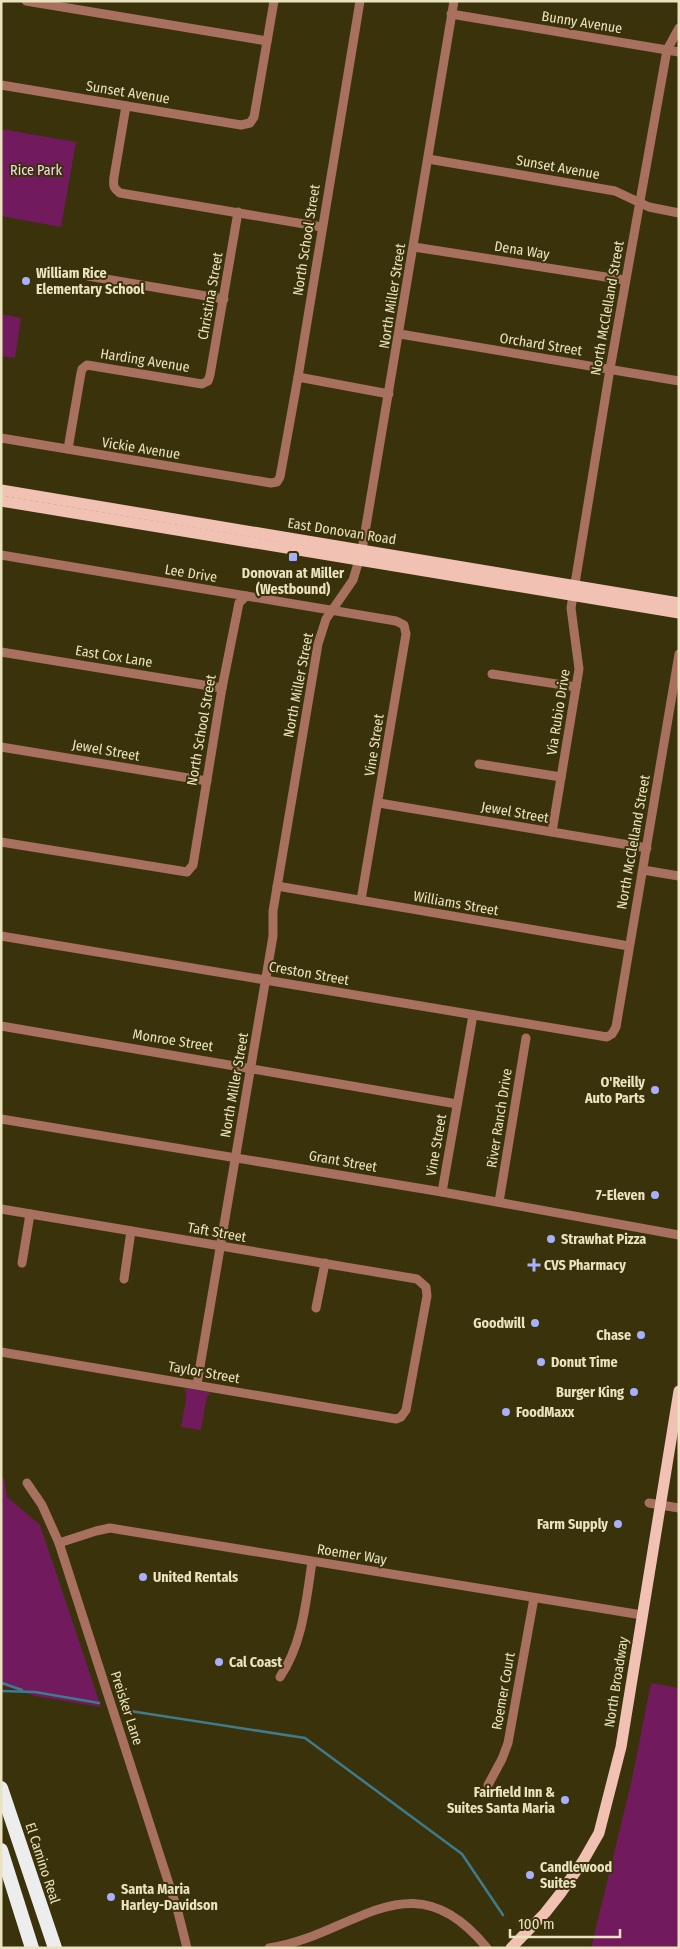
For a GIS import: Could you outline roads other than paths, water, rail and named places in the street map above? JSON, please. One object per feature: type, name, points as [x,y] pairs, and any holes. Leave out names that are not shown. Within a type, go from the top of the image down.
[{"type":"highway","name":"El Camino Real","points":[[1,1788],[55,1948]]},
{"type":"highway","points":[[1,1850],[32,1948]]},
{"type":"highway","points":[[38,1898],[60,1948]]},
{"type":"main road","name":"East Donovan Road","points":[[1,490],[361,555],[574,591],[679,613]]},
{"type":"main road","name":"East Donovan Road","points":[[1,501],[361,555]]},
{"type":"main road","name":"East Donovan Road","points":[[574,591],[679,603]]},
{"type":"main road","name":"North Broadway","points":[[511,1948],[545,1913],[560,1894],[583,1861],[599,1833],[621,1747],[642,1614],[655,1504],[679,1391]]},
{"type":"street","points":[[26,1],[267,41],[274,1]]},
{"type":"street","name":"North School Street","points":[[276,482],[280,476],[298,377],[360,1]]},
{"type":"street","name":"North Miller Street","points":[[197,1384],[266,979],[273,936],[273,911],[318,644],[326,619],[353,580],[361,555],[400,334],[454,1]]},
{"type":"street","name":"Bunny Avenue","points":[[452,14],[679,52]]},
{"type":"street","name":"North McClelland Street","points":[[574,591],[610,369],[667,50],[679,28]]},
{"type":"street","name":"Sunset Avenue","points":[[1,85],[241,125],[250,123],[254,117],[267,41]]},
{"type":"street","points":[[126,106],[114,177],[113,187],[115,190],[120,193],[322,226]]},
{"type":"street","name":"Sunset Avenue","points":[[428,159],[615,191],[650,207],[679,213]]},
{"type":"street","name":"Christina Street","points":[[205,383],[210,375],[238,212]]},
{"type":"street","name":"Dena Way","points":[[414,247],[626,280]]},
{"type":"street","points":[[88,276],[224,299]]},
{"type":"street","name":"Orchard Street","points":[[400,334],[679,381]]},
{"type":"street","name":"Harding Avenue","points":[[68,449],[82,369],[87,366],[93,365],[205,383]]},
{"type":"street","points":[[298,377],[389,394]]},
{"type":"street","name":"Vickie Avenue","points":[[1,438],[271,483],[276,482]]},
{"type":"street","name":"Lee Drive","points":[[1,556],[376,617]]},
{"type":"street","name":"Via Rubio Drive","points":[[552,832],[579,669],[571,608],[574,591]]},
{"type":"street","name":"North School Street","points":[[1,842],[187,872],[190,870],[193,865],[222,688],[239,603],[246,596]]},
{"type":"street","name":"Vine Street","points":[[362,900],[406,634],[404,625],[396,621],[376,617]]},
{"type":"street","name":"East Cox Lane","points":[[1,652],[222,688]]},
{"type":"street","name":"North McClelland Street","points":[[612,1034],[616,1027],[679,654]]},
{"type":"street","points":[[492,674],[576,688]]},
{"type":"street","name":"Jewel Street","points":[[1,746],[206,781]]},
{"type":"street","points":[[479,764],[561,777]]},
{"type":"street","name":"Jewel Street","points":[[379,803],[647,848]]},
{"type":"street","points":[[643,870],[679,876]]},
{"type":"street","name":"Williams Street","points":[[277,886],[629,946]]},
{"type":"street","name":"Creston Street","points":[[1,936],[603,1037],[612,1034]]},
{"type":"street","name":"Vine Street","points":[[442,1192],[473,1014]]},
{"type":"street","name":"Monroe Street","points":[[1,1026],[251,1067],[457,1104]]},
{"type":"street","name":"River Ranch Drive","points":[[499,1202],[526,1038]]},
{"type":"street","name":"Grant Street","points":[[1,1120],[442,1192],[679,1235]]},
{"type":"street","name":"Taft Street","points":[[1,1209],[417,1279],[426,1287],[427,1296],[406,1410],[402,1417]]},
{"type":"street","points":[[22,1263],[30,1214]]},
{"type":"street","points":[[124,1279],[131,1231]]},
{"type":"street","points":[[316,1308],[325,1264]]},
{"type":"street","name":"Taylor Street","points":[[1,1352],[396,1419],[402,1417]]},
{"type":"street","name":"Preisker Lane","points":[[27,1483],[42,1505],[59,1543],[178,1912],[187,1948]]},
{"type":"street","points":[[655,1504],[679,1508]]},
{"type":"street","name":"Roemer Way","points":[[59,1543],[110,1528],[642,1614]]},
{"type":"street","points":[[280,1677],[288,1666],[301,1630],[312,1562]]},
{"type":"street","name":"Roemer Court","points":[[488,1785],[508,1743],[534,1598]]},
{"type":"street","points":[[269,1948],[313,1936],[369,1911],[403,1903],[438,1908],[452,1915],[466,1925],[487,1948]]},
{"type":"waterway","points":[[2,1683],[22,1690]]},
{"type":"waterway","points":[[1,1691],[35,1692],[99,1703]]},
{"type":"waterway","points":[[130,1711],[305,1738],[462,1854],[503,1915]]},
{"type":"place","name":"William Rice Elementary School","points":[[26,281]]},
{"type":"place","name":"Donovan at Miller (Westbound)","points":[[293,557]]},
{"type":"place","name":"O'Reilly Auto Parts","points":[[655,1090]]},
{"type":"place","name":"7-Eleven","points":[[655,1195]]},
{"type":"place","name":"Strawhat Pizza","points":[[551,1239]]},
{"type":"place","name":"CVS Pharmacy","points":[[534,1265]]},
{"type":"place","name":"Goodwill","points":[[535,1323]]},
{"type":"place","name":"Chase","points":[[641,1335]]},
{"type":"place","name":"Donut Time","points":[[541,1362]]},
{"type":"place","name":"Burger King","points":[[634,1392]]},
{"type":"place","name":"FoodMaxx","points":[[506,1412]]},
{"type":"place","name":"Farm Supply","points":[[618,1524]]},
{"type":"place","name":"United Rentals","points":[[143,1577]]},
{"type":"place","name":"Cal Coast","points":[[219,1662]]},
{"type":"place","name":"Fairfield Inn & Suites Santa Maria","points":[[565,1800]]},
{"type":"place","name":"Candlewood Suites","points":[[530,1875]]},
{"type":"place","name":"Santa Maria Harley-Davidson","points":[[111,1897]]},
{"type":"park label","name":"Rice Park","points":[[36,170]]}]
